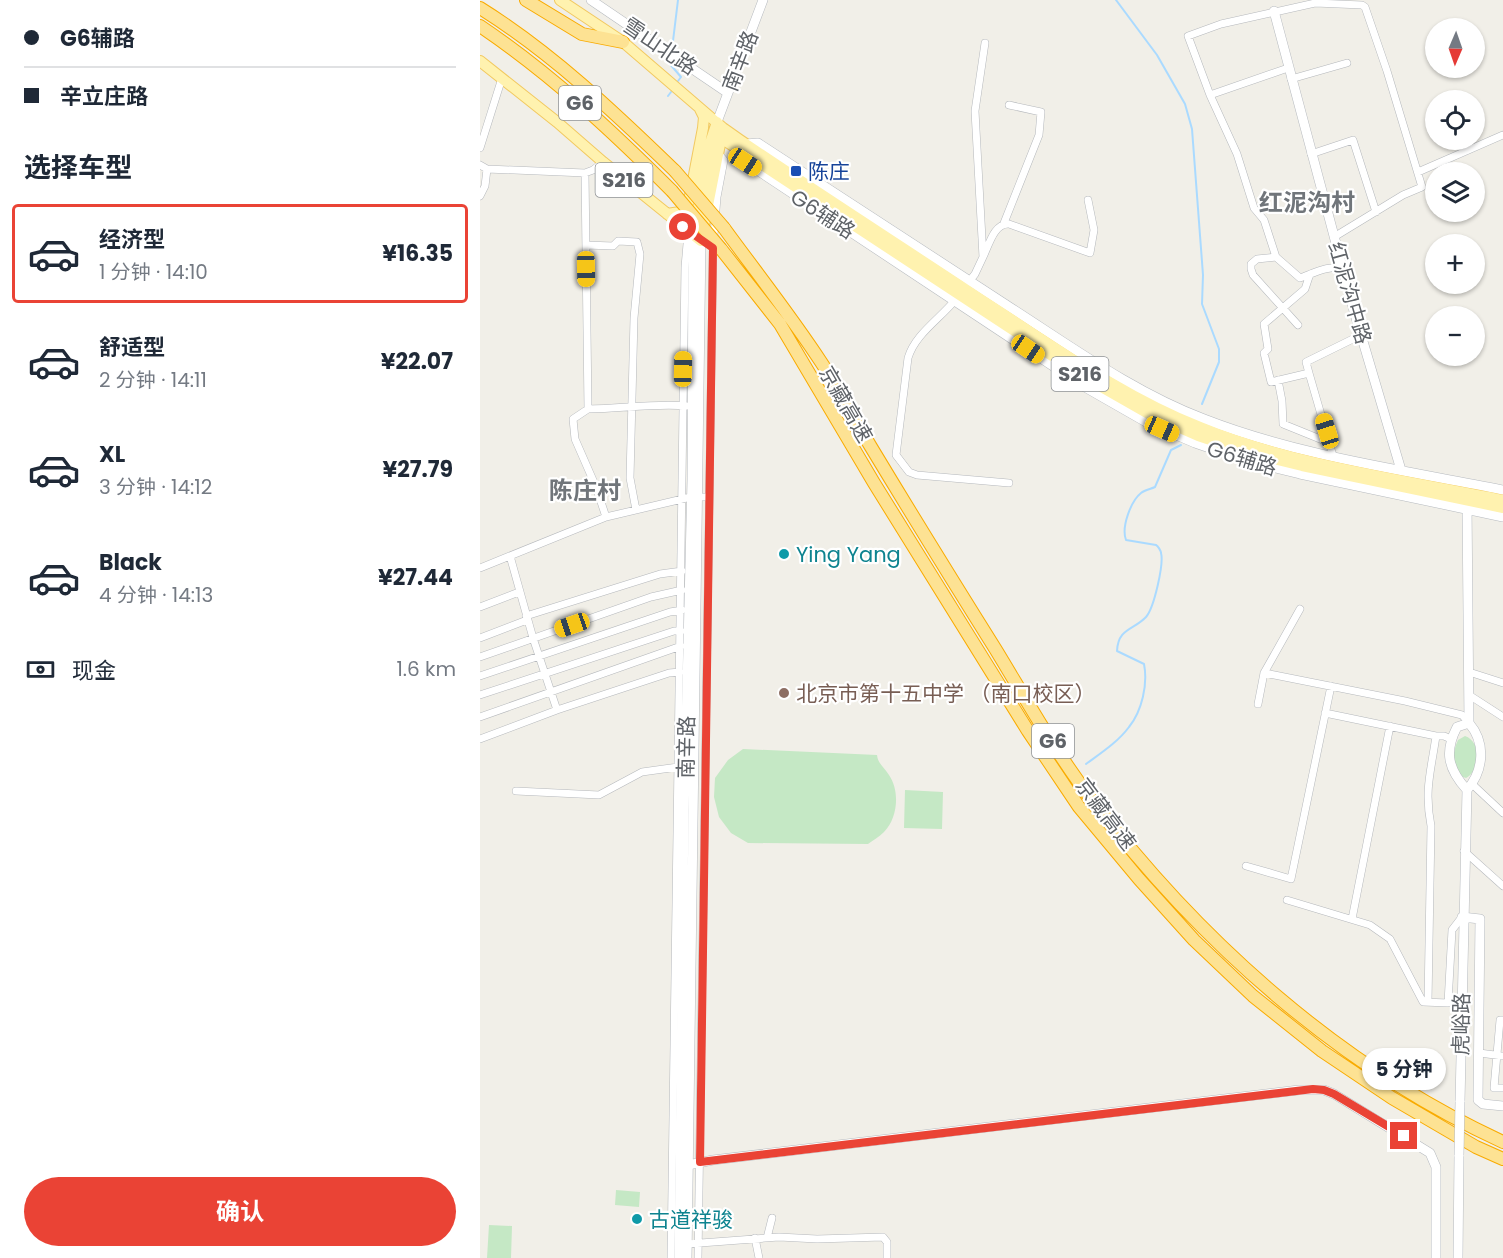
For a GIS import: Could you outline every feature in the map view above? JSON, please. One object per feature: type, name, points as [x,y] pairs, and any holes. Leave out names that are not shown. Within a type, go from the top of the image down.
[{"type":"highway","points":[[526,0],[582,34],[623,42]]},
{"type":"highway","name":"京藏高速","points":[[480,8],[554,62],[620,118],[675,171],[724,228],[822,363],[870,446],[1091,799],[1149,871],[1205,930],[1262,984],[1332,1039],[1399,1085],[1503,1142]]},
{"type":"highway","name":"京藏高速","points":[[480,26],[552,78],[618,137],[672,191],[780,324],[874,483],[1028,731],[1078,807],[1194,940],[1253,996],[1322,1051],[1392,1098],[1476,1147],[1503,1159]]},
{"type":"main road","name":"G6辅路","points":[[560,0],[623,42],[720,129],[744,147],[1117,397],[1150,415],[1198,436],[1249,453],[1467,505],[1503,508]]},
{"type":"main road","name":"S216","points":[[480,62],[557,122],[697,238]]},
{"type":"main road","points":[[667,214],[680,212],[688,201],[703,128],[704,117],[700,109]]},
{"type":"main road","points":[[697,238],[718,153],[720,129]]},
{"type":"main road","points":[[697,238],[710,143],[720,129]]},
{"type":"main road","name":"G6辅路","points":[[962,291],[1121,389],[1201,428],[1251,445],[1304,459],[1503,500]]},
{"type":"street","name":"雪山北路","points":[[591,0],[728,93]]},
{"type":"street","name":"南辛路","points":[[720,129],[728,93],[763,0]]},
{"type":"street","points":[[1334,237],[1403,195],[1422,187],[1365,6],[1315,3],[1203,29],[1188,36],[1210,95],[1237,154],[1254,208],[1264,220],[1276,257],[1300,278],[1337,267],[1342,269]]},
{"type":"street","name":"红泥沟中路","points":[[1274,11],[1342,269],[1401,470]]},
{"type":"street","points":[[983,257],[975,111],[985,43]]},
{"type":"street","points":[[1291,79],[1347,63]]},
{"type":"street","points":[[1210,95],[1288,68]]},
{"type":"street","points":[[480,148],[502,78]]},
{"type":"street","points":[[1004,224],[1039,135],[1041,112],[1009,105]]},
{"type":"street","points":[[1418,172],[1503,135]]},
{"type":"street","points":[[1311,154],[1353,140],[1377,212]]},
{"type":"street","name":"G6辅路","points":[[744,147],[745,162],[962,291],[1157,399],[1204,419],[1254,436],[1333,456],[1503,490]]},
{"type":"street","points":[[698,1258],[709,497],[717,197],[724,160],[718,153]]},
{"type":"street","points":[[480,196],[485,186],[483,167],[585,173],[603,162]]},
{"type":"street","points":[[585,173],[588,409]]},
{"type":"street","points":[[1009,483],[917,475],[909,472],[896,455],[908,358],[912,346],[962,291],[983,257],[998,226],[1009,224],[1090,253],[1094,230],[1088,200]]},
{"type":"street","name":"南辛路","points":[[690,498],[688,406],[697,238]]},
{"type":"street","name":"南辛路","points":[[680,1258],[690,498],[697,238]]},
{"type":"street","points":[[697,238],[717,249]]},
{"type":"street","points":[[586,245],[613,246],[618,242],[637,242],[640,254],[634,318],[630,478],[636,510]]},
{"type":"street","points":[[1276,257],[1257,259],[1251,264],[1251,269],[1253,275],[1298,325]]},
{"type":"street","points":[[1309,373],[1271,382],[1264,353],[1268,349],[1264,324],[1305,288],[1310,274]]},
{"type":"street","points":[[1333,456],[1306,362],[1361,335]]},
{"type":"street","points":[[1278,380],[1283,424],[1330,443]]},
{"type":"street","points":[[606,517],[596,487],[574,439],[573,419],[588,409],[667,404],[688,406]]},
{"type":"street","points":[[480,568],[606,517],[690,498],[709,497]]},
{"type":"street","points":[[671,1258],[682,1006],[678,767],[682,571],[690,498]]},
{"type":"street","points":[[1467,505],[1469,723]]},
{"type":"street","name":"G6辅路","points":[[1467,505],[1503,517]]},
{"type":"street","points":[[510,556],[533,638],[557,710]]},
{"type":"street","points":[[480,638],[527,618],[660,574],[682,571]]},
{"type":"street","points":[[480,657],[651,597],[682,590]]},
{"type":"street","points":[[480,607],[519,592]]},
{"type":"street","points":[[1258,704],[1264,673],[1300,609]]},
{"type":"street","points":[[480,676],[669,612],[682,610]]},
{"type":"street","points":[[480,695],[674,631],[681,631]]},
{"type":"street","points":[[480,717],[681,646]]},
{"type":"street","points":[[480,739],[557,710],[680,672]]},
{"type":"street","points":[[1468,672],[1503,683]]},
{"type":"street","points":[[1264,673],[1405,701],[1462,715],[1469,723]]},
{"type":"street","points":[[1246,866],[1291,879],[1331,686]]},
{"type":"street","points":[[1469,695],[1503,717]]},
{"type":"street","points":[[1325,713],[1451,739]]},
{"type":"street","points":[[1469,723],[1457,727],[1451,739],[1450,763],[1455,776],[1502,808]]},
{"type":"street","name":"虎峪路","points":[[1458,1258],[1464,851],[1469,787],[1480,765],[1482,754],[1476,732],[1469,723]]},
{"type":"street","points":[[1352,919],[1390,726]]},
{"type":"street","points":[[1428,1002],[1431,826],[1427,806],[1428,776],[1432,767],[1436,736]]},
{"type":"street","points":[[516,791],[599,795],[642,772],[678,767]]},
{"type":"street","points":[[1464,851],[1503,886]]},
{"type":"street","points":[[1287,900],[1370,925],[1390,939],[1423,1002],[1448,1003],[1452,930],[1462,917],[1480,919],[1478,1100],[1484,1104],[1503,1106]]},
{"type":"street","name":"南辛路","points":[[682,1006],[688,1165],[687,1258]]},
{"type":"street","points":[[682,1006],[702,1006]]},
{"type":"street","points":[[1503,1020],[1500,1020],[1500,1055],[1494,1088],[1503,1088]]},
{"type":"street","points":[[1479,1053],[1500,1055]]},
{"type":"street","points":[[688,1165],[1288,1092],[1324,1090],[1430,1153],[1434,1160],[1436,1179],[1436,1258]]},
{"type":"street","points":[[768,1238],[772,1218]]},
{"type":"street","points":[[687,1244],[755,1238],[883,1237],[887,1242],[887,1258]]},
{"type":"street","points":[[755,1238],[759,1258]]},
{"type":"green space","points":[[1465,736],[1471,739],[1477,750],[1475,769],[1466,778],[1457,772],[1454,762],[1454,750],[1458,740]]},
{"type":"green space","points":[[743,749],[877,755],[893,781],[895,789],[895,812],[889,826],[868,844],[748,843],[731,833],[719,817],[714,797],[715,778],[728,760]]},
{"type":"green space","points":[[905,790],[943,792],[942,829],[904,828]]},
{"type":"green space","points":[[616,1190],[640,1192],[639,1207],[615,1205]]},
{"type":"green space","points":[[489,1225],[512,1226],[511,1258],[487,1258]]},
{"type":"waterway","points":[[671,46],[678,0]]},
{"type":"waterway","points":[[1116,0],[1157,55],[1185,104],[1192,129],[1203,275],[1202,304],[1219,349],[1219,362],[1202,404]]},
{"type":"waterway","points":[[664,57],[681,77],[678,81]]},
{"type":"waterway","points":[[668,96],[671,92]]},
{"type":"waterway","points":[[1086,764],[1125,732],[1134,721],[1141,705],[1145,680],[1144,664],[1117,651],[1118,643],[1123,634],[1146,617],[1149,612],[1158,586],[1162,559],[1156,545],[1126,540],[1125,528],[1128,515],[1137,497],[1144,491],[1155,487],[1171,450],[1181,445]]},
{"type":"place","name":"陈庄","points":[[796,171]]},
{"type":"place","name":"Ying Yang","points":[[784,554]]},
{"type":"place","name":"北京市第十五中学 （南口校区）","points":[[784,693]]},
{"type":"place","name":"古道祥骏","points":[[637,1219]]},
{"type":"district","name":"红泥沟村","points":[[1307,202]]},
{"type":"district","name":"陈庄村","points":[[585,490]]},
{"type":"route","points":[[683,227],[713,248],[700,1162],[1313,1089],[1334,1094],[1404,1136]]}]
